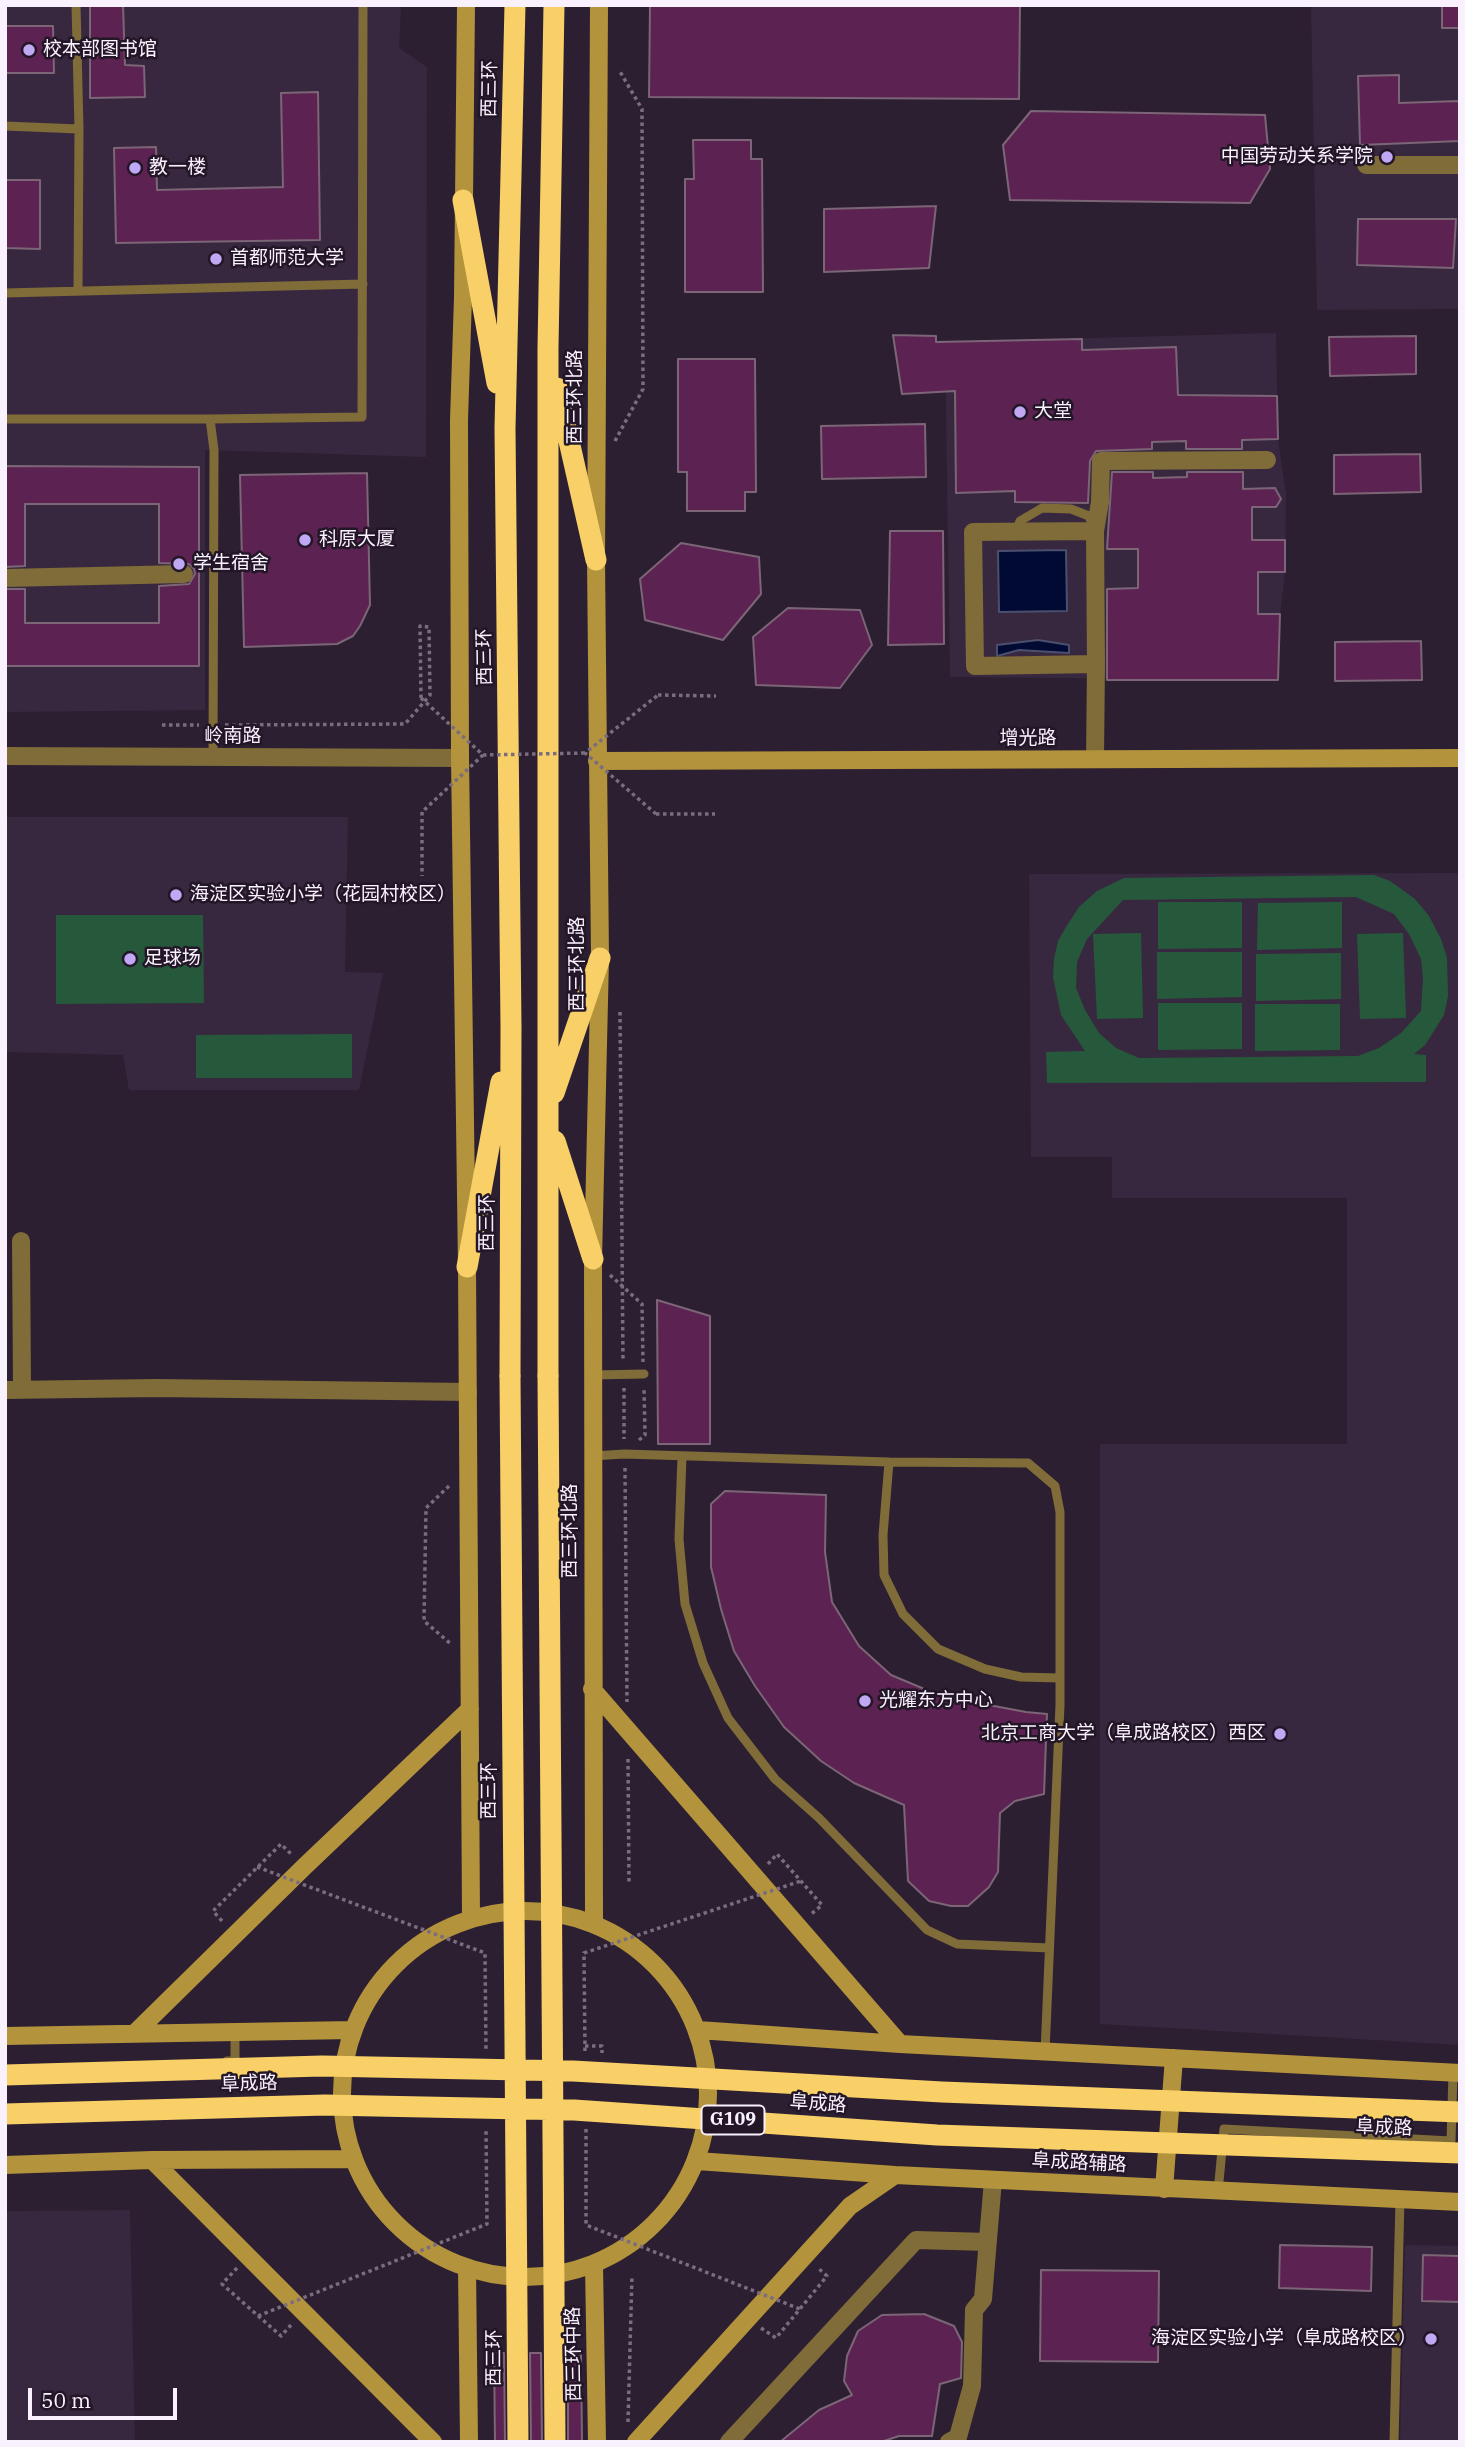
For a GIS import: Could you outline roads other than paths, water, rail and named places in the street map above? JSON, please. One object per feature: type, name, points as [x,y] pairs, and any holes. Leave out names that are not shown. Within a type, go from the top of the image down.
[{"type":"highway","name":"西三环","points":[[515,5],[505,428],[511,1028],[510,1376],[518,2442]]},
{"type":"highway","points":[[554,5],[548,348],[548,1376],[555,2442]]},
{"type":"highway","points":[[463,200],[505,428]]},
{"type":"highway","points":[[548,348],[596,559]]},
{"type":"highway","points":[[593,1259],[549,1115],[600,958]]},
{"type":"highway","points":[[467,1267],[511,1028]]},
{"type":"highway","name":"阜成路","points":[[5,2075],[322,2066],[573,2071],[956,2093],[1460,2112]]},
{"type":"highway","name":"阜成路","points":[[5,2114],[325,2105],[574,2109],[937,2135],[1460,2153]]},
{"type":"main road","points":[[466,5],[459,420],[471,1918]]},
{"type":"main road","name":"西三环北路","points":[[594,1923],[593,1259],[600,958],[591,757],[596,559],[599,5]]},
{"type":"main road","name":"增光路","points":[[591,757],[1095,760],[1460,758]]},
{"type":"main road","points":[[592,1689],[900,2044]]},
{"type":"main road","points":[[135,2033],[470,1709]]},
{"type":"main road","points":[[529,1910],[594,1923],[632,1944],[663,1971],[685,2002],[698,2030],[708,2071],[709,2114],[697,2161],[654,2226],[612,2256],[594,2265],[552,2276],[516,2277],[467,2268],[431,2252],[402,2231],[372,2196],[353,2159],[344,2130],[341,2098],[343,2064],[352,2030],[366,2001],[392,1967],[429,1937],[471,1918],[529,1910]]},
{"type":"main road","points":[[5,2036],[352,2030]]},
{"type":"main road","points":[[698,2030],[900,2044],[1456,2073]]},
{"type":"main road","points":[[1164,2189],[1174,2058]]},
{"type":"main road","points":[[5,2165],[353,2159]]},
{"type":"main road","points":[[152,2161],[433,2442]]},
{"type":"main road","name":"阜成路辅路","points":[[697,2161],[895,2175],[1460,2202]]},
{"type":"main road","points":[[632,2435],[850,2206],[895,2175]]},
{"type":"main road","name":"西三环中路","points":[[594,2265],[597,2442]]},
{"type":"main road","points":[[467,2268],[469,2442]]},
{"type":"street","points":[[1366,165],[1460,165]]},
{"type":"street","points":[[1095,760],[1095,531],[1100,502],[1101,461],[1267,460]]},
{"type":"street","points":[[1095,531],[973,532],[975,666],[1096,664]]},
{"type":"street","points":[[5,578],[184,574]]},
{"type":"street","name":"岭南路","points":[[5,756],[460,758]]},
{"type":"street","points":[[21,1241],[13,1390],[157,1388],[468,1392]]},
{"type":"street","points":[[949,2442],[958,2437],[972,2386],[974,2310],[983,2300],[993,2180]]},
{"type":"street","points":[[729,2442],[916,2239],[988,2242]]},
{"type":"lane","points":[[76,5],[79,129],[78,291]]},
{"type":"lane","points":[[5,419],[362,417],[363,5]]},
{"type":"lane","points":[[5,126],[79,129]]},
{"type":"lane","points":[[5,293],[363,284]]},
{"type":"lane","points":[[210,419],[214,450],[213,758]]},
{"type":"lane","points":[[593,1375],[643,1374]]},
{"type":"lane","points":[[593,1456],[624,1454],[1028,1463],[1055,1486],[1060,1512],[1060,1678],[1045,2052]]},
{"type":"lane","points":[[682,1456],[679,1539],[685,1604],[703,1663],[728,1718],[775,1779],[819,1818],[927,1930],[957,1944],[1049,1948]]},
{"type":"lane","points":[[889,1462],[883,1535],[884,1575],[903,1615],[938,1648],[985,1670],[1021,1677],[1060,1678]]},
{"type":"lane","points":[[5,2065],[235,2061],[235,2031]]},
{"type":"lane","points":[[1218,2192],[1224,2129],[1451,2141],[1456,2073]]},
{"type":"lane","points":[[1394,2442],[1400,2199]]},
{"type":"water","points":[[1066,550],[1067,611],[999,612],[998,551]]},
{"type":"water","points":[[1038,640],[1069,645],[1069,653],[1019,650],[997,656],[997,645]]},
{"type":"place","name":"校本部图书馆","points":[[29,50]]},
{"type":"place","name":"中国劳动关系学院","points":[[1387,157]]},
{"type":"place","name":"教一楼","points":[[135,168]]},
{"type":"place","name":"首都师范大学","points":[[216,259]]},
{"type":"place","name":"大堂","points":[[1020,412]]},
{"type":"place","name":"科原大厦","points":[[305,540]]},
{"type":"place","name":"学生宿舍","points":[[179,564]]},
{"type":"place","name":"海淀区实验小学（花园村校区）","points":[[176,895]]},
{"type":"place","name":"足球场","points":[[130,959]]},
{"type":"place","name":"光耀东方中心","points":[[865,1701]]},
{"type":"place","name":"北京工商大学（阜成路校区）西区","points":[[1280,1734]]},
{"type":"place","name":"海淀区实验小学（阜成路校区）","points":[[1431,2339]]}]
